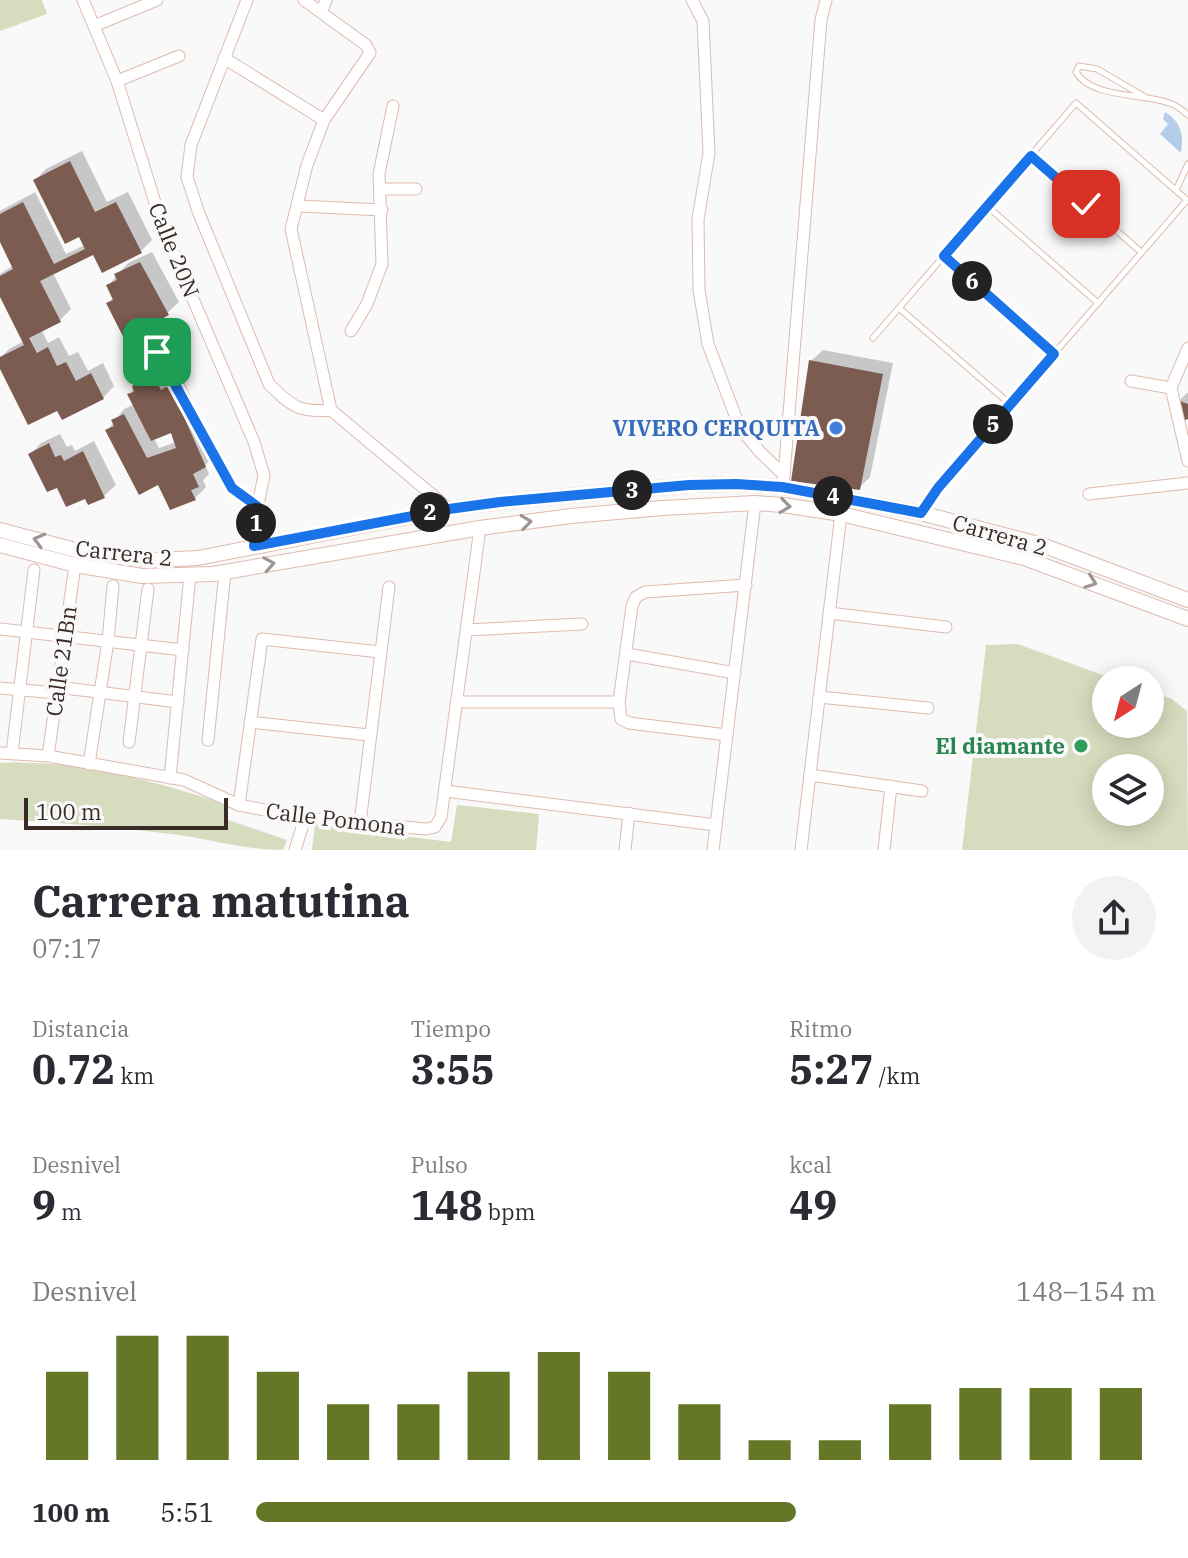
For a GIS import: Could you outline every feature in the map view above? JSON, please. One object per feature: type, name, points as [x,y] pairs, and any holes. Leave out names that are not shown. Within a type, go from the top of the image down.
[{"type":"main road","name":"Carrera 2","points":[[0,530],[79,551],[155,560],[198,558],[449,509],[500,502],[689,485],[783,481],[1042,545],[1188,600]]},
{"type":"main road","name":"Carrera 2","points":[[0,545],[75,565],[142,576],[190,575],[225,572],[480,528],[663,508],[755,503],[841,514],[1024,558],[1188,619]]},
{"type":"street","name":"Calle 20N","points":[[83,0],[117,81],[164,231],[254,442],[264,475],[254,546]]},
{"type":"street","points":[[94,26],[157,0]]},
{"type":"street","points":[[247,0],[191,145],[187,177],[269,384],[288,403],[308,412],[331,410]]},
{"type":"street","points":[[304,0],[324,6],[366,45],[370,53],[324,120],[307,165],[291,229],[331,410],[449,509]]},
{"type":"street","points":[[692,0],[703,21],[709,153],[698,219],[699,290],[708,344],[740,428],[783,481]]},
{"type":"street","points":[[783,481],[821,20],[826,0]]},
{"type":"street","points":[[117,81],[179,56]]},
{"type":"street","points":[[224,58],[324,120]]},
{"type":"street","points":[[351,331],[367,304],[382,264],[379,174],[393,106]]},
{"type":"street","points":[[380,189],[416,189]]},
{"type":"street","points":[[299,206],[382,210]]},
{"type":"street","points":[[1188,348],[1171,388],[1188,461]]},
{"type":"street","points":[[1131,381],[1171,388]]},
{"type":"street","points":[[1089,494],[1188,483]]},
{"type":"street","points":[[713,850],[755,503]]},
{"type":"street","points":[[801,850],[841,514]]},
{"type":"street","name":"Calle Pomona","points":[[380,652],[262,639],[239,805],[305,818],[426,829],[435,827],[441,817],[445,791],[480,528]]},
{"type":"street","name":"Calle 21Bn","points":[[48,756],[75,565]]},
{"type":"street","points":[[34,570],[19,691],[6,753],[48,756],[184,780],[239,805]]},
{"type":"street","points":[[208,740],[225,572]]},
{"type":"street","points":[[170,778],[190,575]]},
{"type":"street","points":[[727,735],[629,723],[621,719],[619,702],[632,606],[636,597],[645,592],[746,585]]},
{"type":"street","points":[[89,764],[113,586]]},
{"type":"street","points":[[360,823],[389,587]]},
{"type":"street","points":[[129,742],[148,589]]},
{"type":"street","points":[[829,613],[946,627]]},
{"type":"street","points":[[467,630],[582,624]]},
{"type":"street","points":[[0,629],[183,650]]},
{"type":"street","points":[[627,654],[735,673]]},
{"type":"street","points":[[0,688],[100,693],[178,702]]},
{"type":"street","points":[[819,697],[928,708]]},
{"type":"street","points":[[457,702],[619,702]]},
{"type":"street","points":[[250,722],[369,735]]},
{"type":"street","points":[[810,775],[922,791]]},
{"type":"street","points":[[884,850],[891,786]]},
{"type":"street","points":[[445,791],[716,825]]},
{"type":"street","points":[[625,850],[629,813]]},
{"type":"street","points":[[296,845],[305,818]]},
{"type":"lane","points":[[1145,97],[1091,66],[1079,66],[1076,72],[1081,79],[1100,89],[1174,104],[1188,115]]},
{"type":"lane","points":[[873,338],[1076,103],[1188,199],[938,488],[921,513]]},
{"type":"lane","points":[[1031,156],[1141,252]]},
{"type":"lane","points":[[1176,190],[1188,164]]},
{"type":"lane","points":[[987,206],[1098,303]]},
{"type":"lane","points":[[944,256],[1054,354]]},
{"type":"lane","points":[[899,308],[1010,404]]},
{"type":"lane","points":[[157,352],[232,488],[258,507]]},
{"type":"green space","points":[[0,0],[42,0],[47,14],[0,31]]},
{"type":"green space","name":"El diamante","points":[[1018,644],[1092,671],[1092,738],[1164,738],[1164,696],[1187,711],[1188,850],[962,850],[986,645]]},
{"type":"green space","points":[[0,763],[85,768],[169,787],[223,803],[228,820],[287,840],[283,850],[270,850],[157,832],[0,819]]},
{"type":"green space","points":[[457,805],[539,814],[536,850],[312,850],[315,825],[451,842]]},
{"type":"water","points":[[1165,112],[1180,129],[1181,153],[1160,134],[1168,124],[1163,119]]},
{"type":"building","points":[[70,161],[95,212],[116,202],[142,253],[102,273],[93,255],[40,281],[61,322],[29,338],[37,353],[48,347],[57,366],[66,362],[76,381],[91,373],[104,399],[62,420],[57,411],[28,425],[0,369],[0,357],[24,345],[0,297],[0,276],[13,269],[0,242],[0,214],[23,202],[54,264],[85,249],[79,237],[65,244],[33,180]]},
{"type":"building","points":[[140,262],[169,315],[152,324],[157,341],[132,354],[106,303],[113,300],[106,285],[117,280],[114,274]]},
{"type":"building","name":"VIVERO CERQUITA","points":[[809,360],[883,374],[860,490],[791,481]]},
{"type":"building","points":[[154,376],[161,390],[170,385],[206,467],[193,474],[199,487],[191,490],[196,500],[170,510],[158,485],[139,495],[105,430],[114,426],[111,420],[124,414],[147,458],[176,448],[171,433],[151,441],[127,394],[134,392],[132,386]]},
{"type":"building","points":[[1177,400],[1188,404],[1188,419],[1182,421]]},
{"type":"building","points":[[49,443],[55,457],[61,455],[64,461],[83,451],[105,498],[88,505],[85,499],[66,507],[57,488],[47,492],[28,454]]},
{"type":"place","name":"VIVERO CERQUITA","points":[[836,428]]},
{"type":"place","name":"El diamante","points":[[1081,746]]},
{"type":"route","points":[[157,352],[232,488],[258,507],[254,546],[449,509],[689,485],[782,487],[921,513],[938,488],[1054,354],[944,256],[1031,156],[1086,204]]}]
